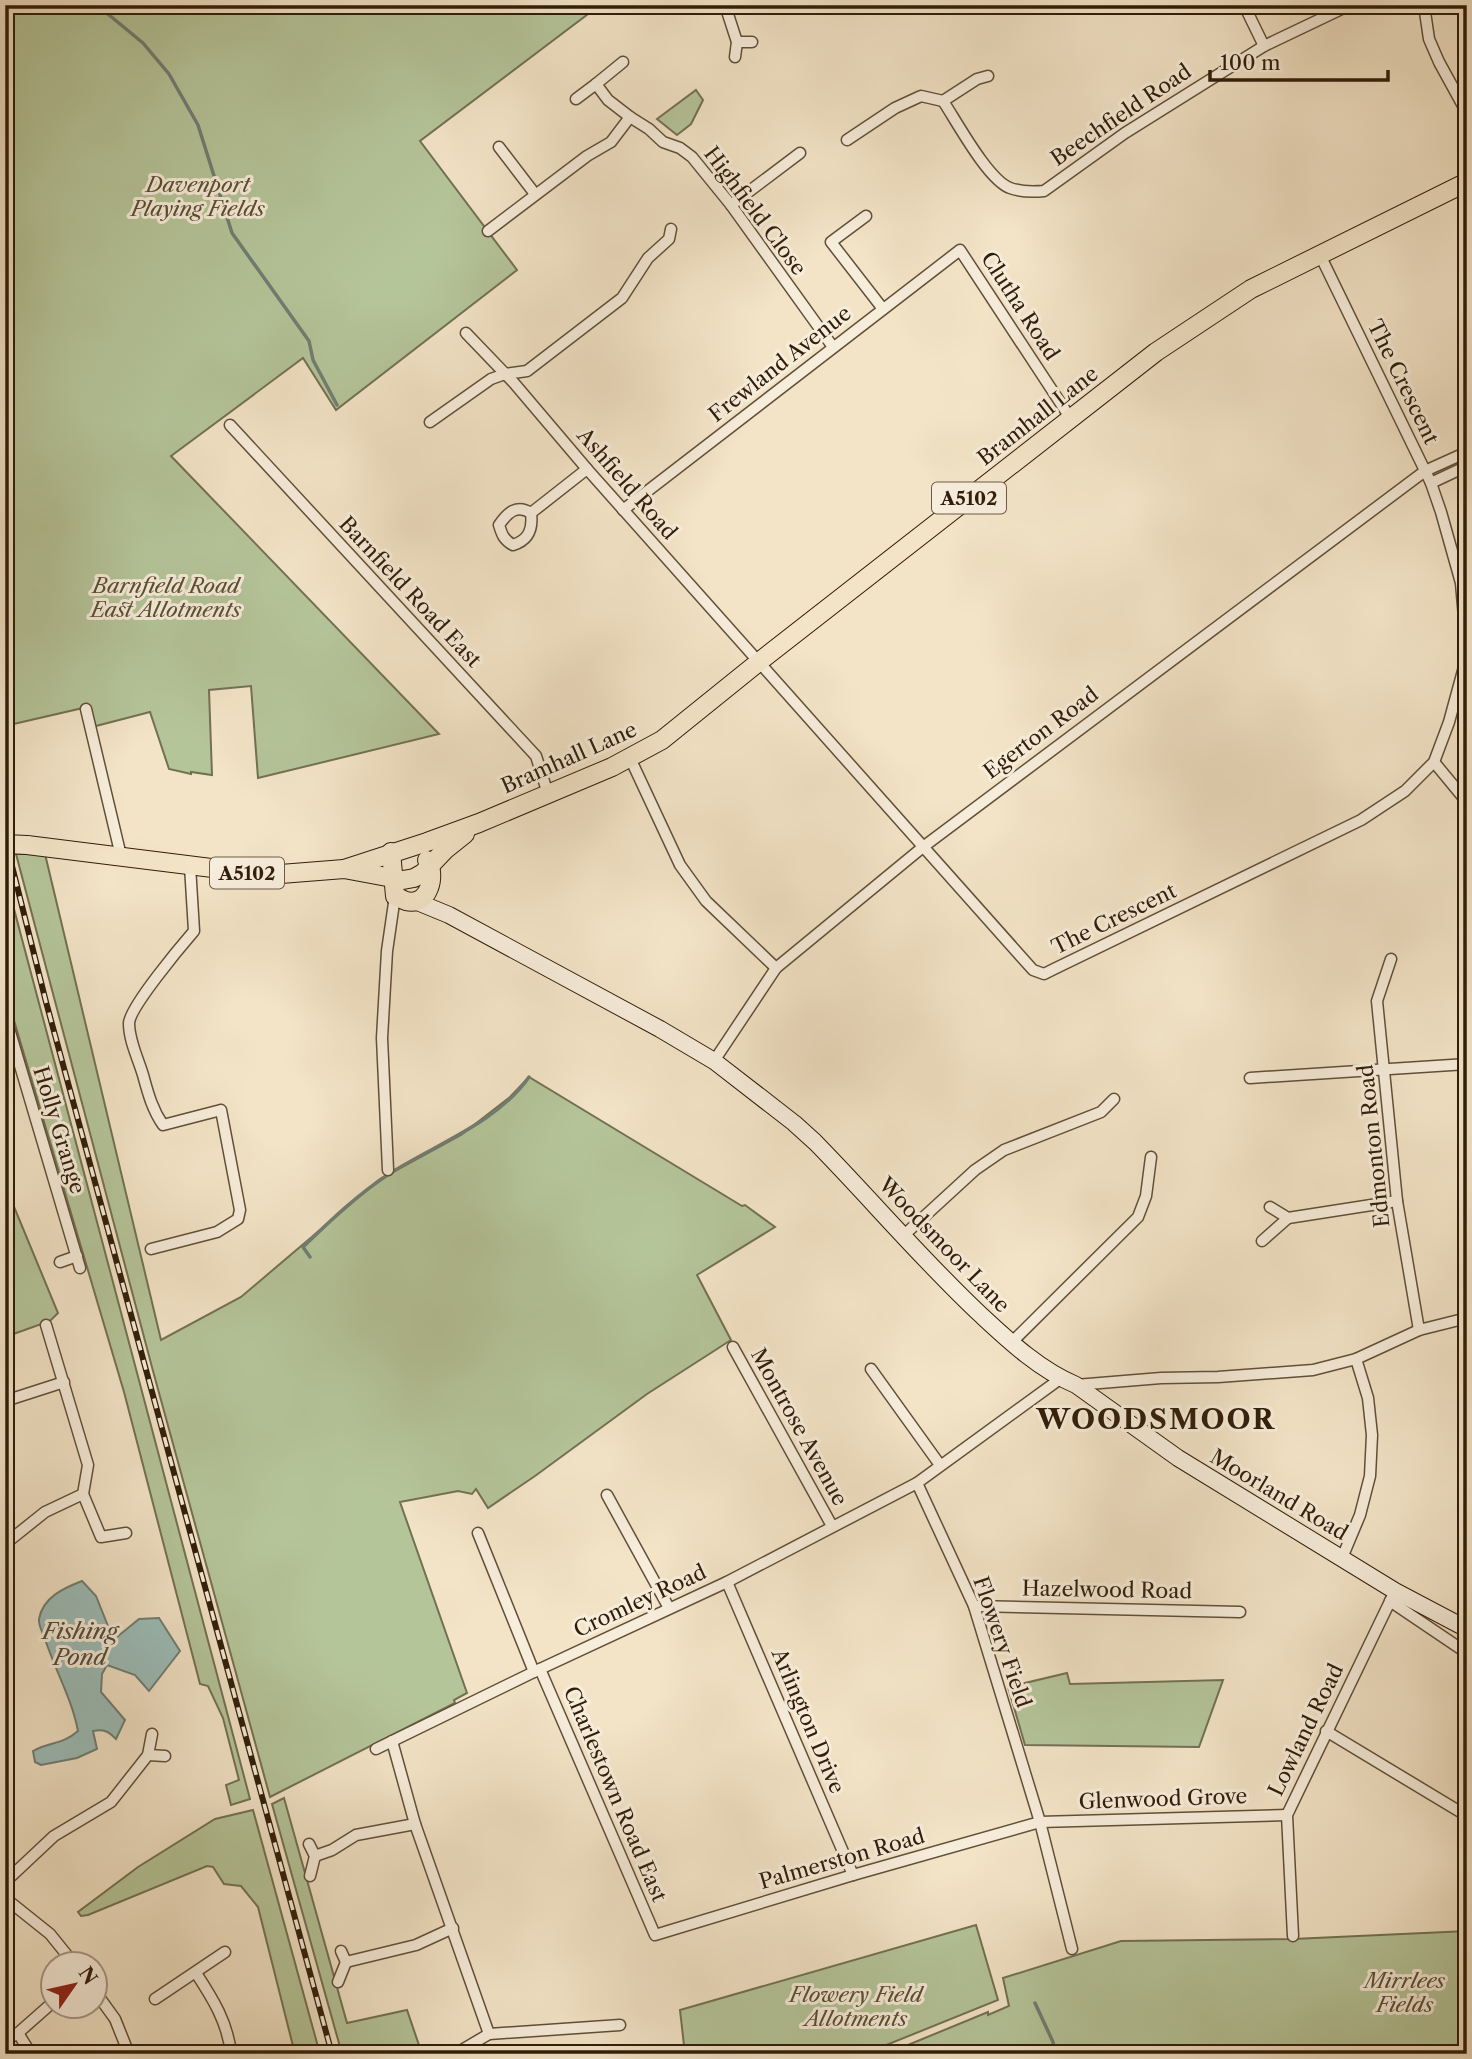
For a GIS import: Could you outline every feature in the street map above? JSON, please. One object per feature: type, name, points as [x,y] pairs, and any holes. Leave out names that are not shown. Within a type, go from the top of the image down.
[{"type":"main road","name":"Bramhall Lane","points":[[5,844],[268,875],[345,869],[479,823],[630,758],[662,740],[1156,352],[1251,289],[1465,187]]},
{"type":"main road","name":"Bramhall Lane","points":[[395,887],[404,880],[414,878],[479,823]]},
{"type":"main road","points":[[411,847],[421,851],[430,865],[431,884],[426,894],[415,901]]},
{"type":"main road","points":[[391,852],[395,887]]},
{"type":"main road","name":"Bramhall Lane","points":[[345,869],[395,887],[406,901],[415,901]]},
{"type":"street","points":[[724,5],[737,42],[735,57]]},
{"type":"street","points":[[1244,5],[1264,46]]},
{"type":"street","name":"Beechfield Road","points":[[943,101],[998,181],[1009,188],[1030,192],[1044,191],[1125,133],[1264,46],[1350,5]]},
{"type":"street","points":[[1424,5],[1429,39],[1467,113]]},
{"type":"street","points":[[737,42],[752,42]]},
{"type":"street","points":[[576,99],[623,62]]},
{"type":"street","points":[[848,140],[895,108],[921,96],[943,101],[977,79],[988,76]]},
{"type":"street","name":"Highfield Close","points":[[596,85],[608,100],[663,142],[680,148],[692,157],[731,205],[833,347]]},
{"type":"street","points":[[488,231],[587,156],[611,142],[630,117]]},
{"type":"street","points":[[499,147],[535,194]]},
{"type":"street","points":[[731,205],[800,153]]},
{"type":"street","points":[[866,216],[831,242],[883,309]]},
{"type":"street","points":[[430,422],[491,379],[527,371],[622,298],[648,258],[669,239],[671,229]]},
{"type":"street","name":"Frewland Avenue","points":[[623,510],[960,250]]},
{"type":"street","name":"Clutha Road","points":[[960,250],[1071,418]]},
{"type":"street","name":"The Crescent","points":[[760,661],[1033,971],[1044,974],[1369,816],[1405,791],[1434,762],[1449,722],[1467,654],[1461,583],[1431,483],[1320,255]]},
{"type":"street","name":"Ashfield Road","points":[[466,333],[760,661]]},
{"type":"street","name":"Barnfield Road East","points":[[230,425],[536,756],[548,793]]},
{"type":"street","name":"Egerton Road","points":[[714,1061],[776,968],[923,846],[1425,471],[1467,452]]},
{"type":"street","points":[[1431,483],[1467,466]]},
{"type":"street","points":[[531,513],[587,469]]},
{"type":"street","points":[[86,709],[121,856]]},
{"type":"street","points":[[630,758],[680,864],[706,901],[776,968]]},
{"type":"street","points":[[1434,762],[1467,803]]},
{"type":"street","points":[[151,1249],[217,1232],[238,1219],[240,1210],[221,1110],[163,1125],[150,1100],[133,1047],[129,1021],[142,998],[194,930],[190,866]]},
{"type":"street","points":[[431,884],[449,915]]},
{"type":"street","points":[[388,1170],[382,1038],[387,951],[395,887]]},
{"type":"street","name":"Woodsmoor Lane","points":[[415,901],[449,915],[714,1061],[794,1123],[853,1181],[956,1292],[1011,1343],[1060,1378],[1076,1385],[1314,1370],[1356,1359],[1419,1330],[1467,1318]]},
{"type":"street","name":"Edmonton Road","points":[[1391,959],[1377,1001],[1397,1201],[1419,1330]]},
{"type":"street","name":"Holly Grange","points":[[5,1016],[80,1268]]},
{"type":"street","points":[[1250,1079],[1467,1064]]},
{"type":"street","points":[[903,1236],[975,1170],[1004,1150],[1101,1112],[1114,1099]]},
{"type":"street","points":[[1011,1343],[1138,1217],[1146,1196],[1151,1157]]},
{"type":"street","points":[[1262,1241],[1288,1217],[1397,1201]]},
{"type":"street","points":[[1270,1207],[1288,1217]]},
{"type":"street","points":[[60,1262],[77,1256]]},
{"type":"street","points":[[46,1325],[88,1465],[83,1494],[101,1537],[126,1533]]},
{"type":"street","name":"Montrose Avenue","points":[[733,1347],[832,1526]]},
{"type":"street","points":[[1342,1558],[1360,1515],[1370,1476],[1372,1435],[1368,1398],[1356,1359]]},
{"type":"street","points":[[871,1369],[940,1465]]},
{"type":"street","points":[[917,1483],[1060,1378]]},
{"type":"street","points":[[5,1401],[64,1382]]},
{"type":"street","name":"Moorland Road","points":[[1076,1385],[1178,1458],[1342,1558],[1392,1596],[1467,1629]]},
{"type":"street","name":"Cromley Road","points":[[376,1749],[537,1670],[727,1582],[917,1483]]},
{"type":"street","name":"Flowery Field","points":[[917,1483],[974,1606],[1040,1822],[1072,1949]]},
{"type":"street","points":[[5,1544],[46,1512],[83,1494]]},
{"type":"street","points":[[607,1495],[669,1608]]},
{"type":"street","name":"Charlestown Road East","points":[[478,1533],[655,1935]]},
{"type":"street","name":"Arlington Drive","points":[[727,1582],[853,1875]]},
{"type":"street","points":[[1392,1596],[1467,1653]]},
{"type":"street","name":"Lowland Road","points":[[1293,1936],[1287,1815],[1392,1596]]},
{"type":"street","name":"Hazelwood Road","points":[[974,1606],[1240,1612]]},
{"type":"street","points":[[1326,1731],[1467,1816]]},
{"type":"street","points":[[5,1882],[54,1836],[111,1802],[148,1755],[152,1734]]},
{"type":"street","points":[[392,1741],[415,1824],[489,2034]]},
{"type":"street","points":[[148,1755],[165,1756]]},
{"type":"street","name":"Glenwood Grove","points":[[1040,1822],[1287,1815]]},
{"type":"street","name":"Palmerston Road","points":[[655,1935],[1040,1822]]},
{"type":"street","points":[[315,1856],[332,1850],[356,1835],[415,1824]]},
{"type":"street","points":[[309,1844],[315,1856],[310,1876]]},
{"type":"street","points":[[5,1898],[50,1934],[64,1951]]},
{"type":"street","points":[[346,1962],[416,1945],[453,1928]]},
{"type":"street","points":[[338,1982],[346,1962],[341,1951]]},
{"type":"street","points":[[155,1999],[225,1952]]},
{"type":"street","points":[[196,1973],[225,2024],[231,2054]]},
{"type":"street","points":[[108,2009],[115,2019],[129,2054]]},
{"type":"street","points":[[5,2041],[38,2015]]},
{"type":"street","points":[[455,2054],[489,2034],[620,2025]]},
{"type":"street","points":[[18,2033],[31,2054]]},
{"type":"green space","name":"Davenport Playing Fields","points":[[5,5],[600,5],[420,141],[517,270],[336,410],[303,358],[171,456],[439,734],[258,778],[251,686],[209,690],[212,775],[169,769],[150,712],[92,727],[83,708],[5,726]]},
{"type":"green space","points":[[696,90],[703,100],[691,124],[677,135],[657,119]]},
{"type":"green space","points":[[16,854],[45,854],[161,1340],[241,1297],[380,1179],[461,1135],[510,1097],[529,1077],[742,1206],[745,1205],[775,1227],[697,1275],[731,1340],[647,1394],[488,1508],[476,1489],[472,1494],[458,1491],[400,1502],[467,1693],[454,1700],[455,1703],[270,1797],[153,1371]]},
{"type":"green space","points":[[5,875],[250,1799],[231,1805],[226,1785],[239,1780],[223,1718],[208,1686],[200,1684],[124,1392],[10,1007],[5,984]]},
{"type":"green space","points":[[5,1185],[58,1313],[50,1321],[5,1337]]},
{"type":"green space","points":[[1067,1673],[1070,1684],[1223,1680],[1199,1747],[1025,1745],[1008,1687]]},
{"type":"green space","points":[[284,1798],[347,2023],[407,2010],[422,2054],[342,2054],[272,1804]]},
{"type":"green space","points":[[253,1810],[320,2054],[295,2054],[258,1907],[241,1886],[224,1884],[213,1867],[207,1866],[88,1915],[81,1916],[78,1912],[138,1867],[215,1819]]},
{"type":"green space","name":"Flowery Field Allotments","points":[[976,1925],[998,2000],[864,2054],[685,2054],[680,2010]]},
{"type":"green space","name":"Mirrlees Fields","points":[[1467,1931],[1467,2054],[886,2054],[1009,2006],[1003,1978],[1121,1941],[1293,1939]]},
{"type":"water","name":"Fishing Pond","points":[[82,1581],[96,1596],[112,1636],[117,1637],[139,1619],[159,1618],[180,1651],[149,1691],[135,1675],[107,1665],[102,1674],[101,1692],[125,1720],[116,1739],[106,1731],[93,1731],[97,1749],[77,1758],[41,1765],[35,1762],[33,1751],[67,1739],[78,1731],[72,1707],[39,1619],[41,1611],[50,1599]]},
{"type":"waterway","points":[[97,5],[143,43],[169,74],[198,125],[232,233],[309,341],[313,360],[337,405]]},
{"type":"waterway","points":[[310,1257],[303,1247],[355,1199],[389,1174],[483,1120],[516,1093],[529,1077]]},
{"type":"waterway","points":[[1035,2003],[1053,2042],[1055,2054]]},
{"type":"railway","points":[[5,838],[46,1002],[332,2054]]},
{"type":"district","name":"WOODSMOOR","points":[[1156,1419]]},
{"type":"park label","name":"Barnfield Road East Allotments","points":[[166,598]]}]
